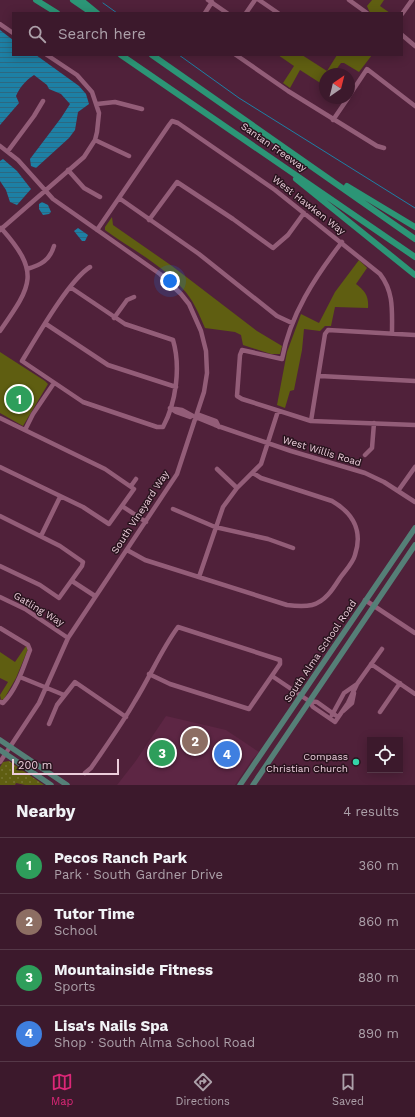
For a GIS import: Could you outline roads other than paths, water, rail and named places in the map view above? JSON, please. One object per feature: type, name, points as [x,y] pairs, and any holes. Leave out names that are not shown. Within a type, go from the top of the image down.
[{"type":"highway","points":[[36,0],[55,12]]},
{"type":"highway","points":[[44,0],[61,12]]},
{"type":"highway","points":[[73,0],[91,12]]},
{"type":"highway","points":[[81,0],[95,12]]},
{"type":"highway","name":"Santan Freeway","points":[[122,56],[415,257]]},
{"type":"highway","name":"Santan Freeway","points":[[153,56],[415,239]]},
{"type":"highway","points":[[249,142],[415,275]]},
{"type":"highway","points":[[301,159],[415,227]]},
{"type":"main road","name":"South Alma School Road","points":[[240,785],[415,528]]},
{"type":"main road","name":"South Alma School Road","points":[[253,785],[415,546]]},
{"type":"main road","points":[[0,740],[67,785]]},
{"type":"main road","points":[[2,752],[51,785]]},
{"type":"street","points":[[247,12],[255,0]]},
{"type":"street","points":[[259,0],[277,12]]},
{"type":"street","points":[[349,0],[366,12]]},
{"type":"street","points":[[403,13],[412,0]]},
{"type":"street","points":[[205,12],[210,1],[226,12]]},
{"type":"street","points":[[0,24],[12,32]]},
{"type":"street","points":[[403,36],[415,46]]},
{"type":"street","points":[[0,331],[23,298],[27,284],[27,269],[23,255],[1,228],[84,157],[95,140],[100,123],[97,104],[84,81],[47,56]]},
{"type":"street","points":[[238,56],[334,120],[377,146],[384,148]]},
{"type":"street","points":[[355,87],[367,69],[415,106]]},
{"type":"street","points":[[8,151],[27,126],[42,101]]},
{"type":"street","points":[[97,104],[115,102],[142,109]]},
{"type":"street","points":[[334,120],[344,104]]},
{"type":"street","name":"West Hawken Way","points":[[119,198],[172,122],[178,123],[260,179],[375,269],[387,285],[391,296],[392,333]]},
{"type":"street","points":[[95,140],[128,156]]},
{"type":"street","points":[[0,146],[8,151],[44,191],[62,207],[97,230],[119,198],[199,254],[277,316],[292,323]]},
{"type":"street","points":[[68,170],[84,188],[100,197]]},
{"type":"street","points":[[150,220],[176,182],[233,219],[273,248],[288,234],[304,213]]},
{"type":"street","name":"South Vineyard Way","points":[[0,762],[2,752],[9,747],[39,703],[68,638],[177,474],[204,392],[207,373],[206,351],[201,331],[189,304],[160,274],[97,230]]},
{"type":"street","points":[[342,242],[310,286],[292,323],[282,359],[242,350],[240,355],[237,396],[242,399],[311,421],[415,425]]},
{"type":"street","points":[[27,269],[43,263],[51,256],[54,246]]},
{"type":"street","points":[[70,287],[125,324],[173,340],[177,366],[176,387],[170,408],[162,427],[157,427],[82,402],[22,361],[70,287],[81,272],[90,267]]},
{"type":"street","points":[[114,318],[126,300],[134,296]]},
{"type":"street","points":[[46,324],[108,365],[176,387]]},
{"type":"street","points":[[311,421],[320,376],[325,334],[328,330],[415,335]]},
{"type":"street","points":[[320,376],[415,380]]},
{"type":"street","points":[[25,430],[33,414],[54,383]]},
{"type":"street","name":"West Willis Road","points":[[170,408],[176,412],[216,421],[219,426],[365,473],[384,482],[415,502]]},
{"type":"street","points":[[199,577],[223,506],[237,488],[261,464],[278,411]]},
{"type":"street","points":[[0,418],[105,469],[132,487]]},
{"type":"street","points":[[365,455],[372,448],[374,423]]},
{"type":"street","points":[[0,467],[60,496],[109,524],[122,506],[136,479]]},
{"type":"street","points":[[398,491],[415,467]]},
{"type":"street","points":[[217,469],[237,488]]},
{"type":"street","points":[[127,550],[145,560],[287,605],[312,605],[330,593],[355,556],[358,538],[357,528],[351,516],[343,507],[332,501],[261,478],[253,473]]},
{"type":"street","points":[[41,536],[60,496]]},
{"type":"street","points":[[122,506],[146,522]]},
{"type":"street","points":[[173,509],[215,527],[268,539],[293,548]]},
{"type":"street","points":[[0,516],[60,546],[83,562],[72,581],[59,598],[40,585],[0,566]]},
{"type":"street","points":[[357,528],[362,527]]},
{"type":"street","points":[[72,581],[95,596]]},
{"type":"street","name":"Gatling Way","points":[[0,597],[25,609],[68,638]]},
{"type":"street","points":[[365,600],[415,633]]},
{"type":"street","points":[[85,773],[91,768],[126,717],[149,674],[178,627],[280,660],[280,664],[249,709],[170,684],[149,674]]},
{"type":"street","points":[[0,628],[30,647],[20,677],[1,703]]},
{"type":"street","points":[[272,676],[309,701],[313,707],[335,722],[354,692],[357,684],[382,650]]},
{"type":"street","points":[[371,664],[415,694]]},
{"type":"street","points":[[20,677],[64,695]]},
{"type":"street","points":[[49,724],[64,695],[75,682],[126,717]]},
{"type":"street","points":[[330,719],[344,693],[357,684]]},
{"type":"street","points":[[380,712],[400,684]]},
{"type":"street","points":[[309,701],[317,702],[338,717]]},
{"type":"water","points":[[0,30],[12,39],[12,56],[37,56],[79,86],[86,94],[89,104],[78,112],[75,130],[69,138],[36,168],[31,166],[30,159],[70,104],[61,94],[49,89],[47,85],[34,75],[21,87],[16,96],[19,103],[0,125]]},
{"type":"water","points":[[3,159],[17,171],[31,189],[17,205],[10,202],[6,190],[0,181],[0,161]]},
{"type":"water","points":[[42,202],[48,205],[51,212],[49,214],[43,215],[39,209],[39,204]]},
{"type":"water","points":[[78,228],[88,235],[85,241],[82,241],[74,231]]},
{"type":"waterway","points":[[103,3],[116,12]]},
{"type":"waterway","points":[[180,56],[239,98],[415,208]]},
{"type":"place","name":"Pecos Ranch Park","points":[[19,399]]},
{"type":"place","name":"Tutor Time","points":[[195,741]]},
{"type":"place","name":"Mountainside Fitness","points":[[162,753]]},
{"type":"place","name":"Lisa's Nails Spa","points":[[227,754]]},
{"type":"place","name":"Compass Christian Church","points":[[356,762]]}]
